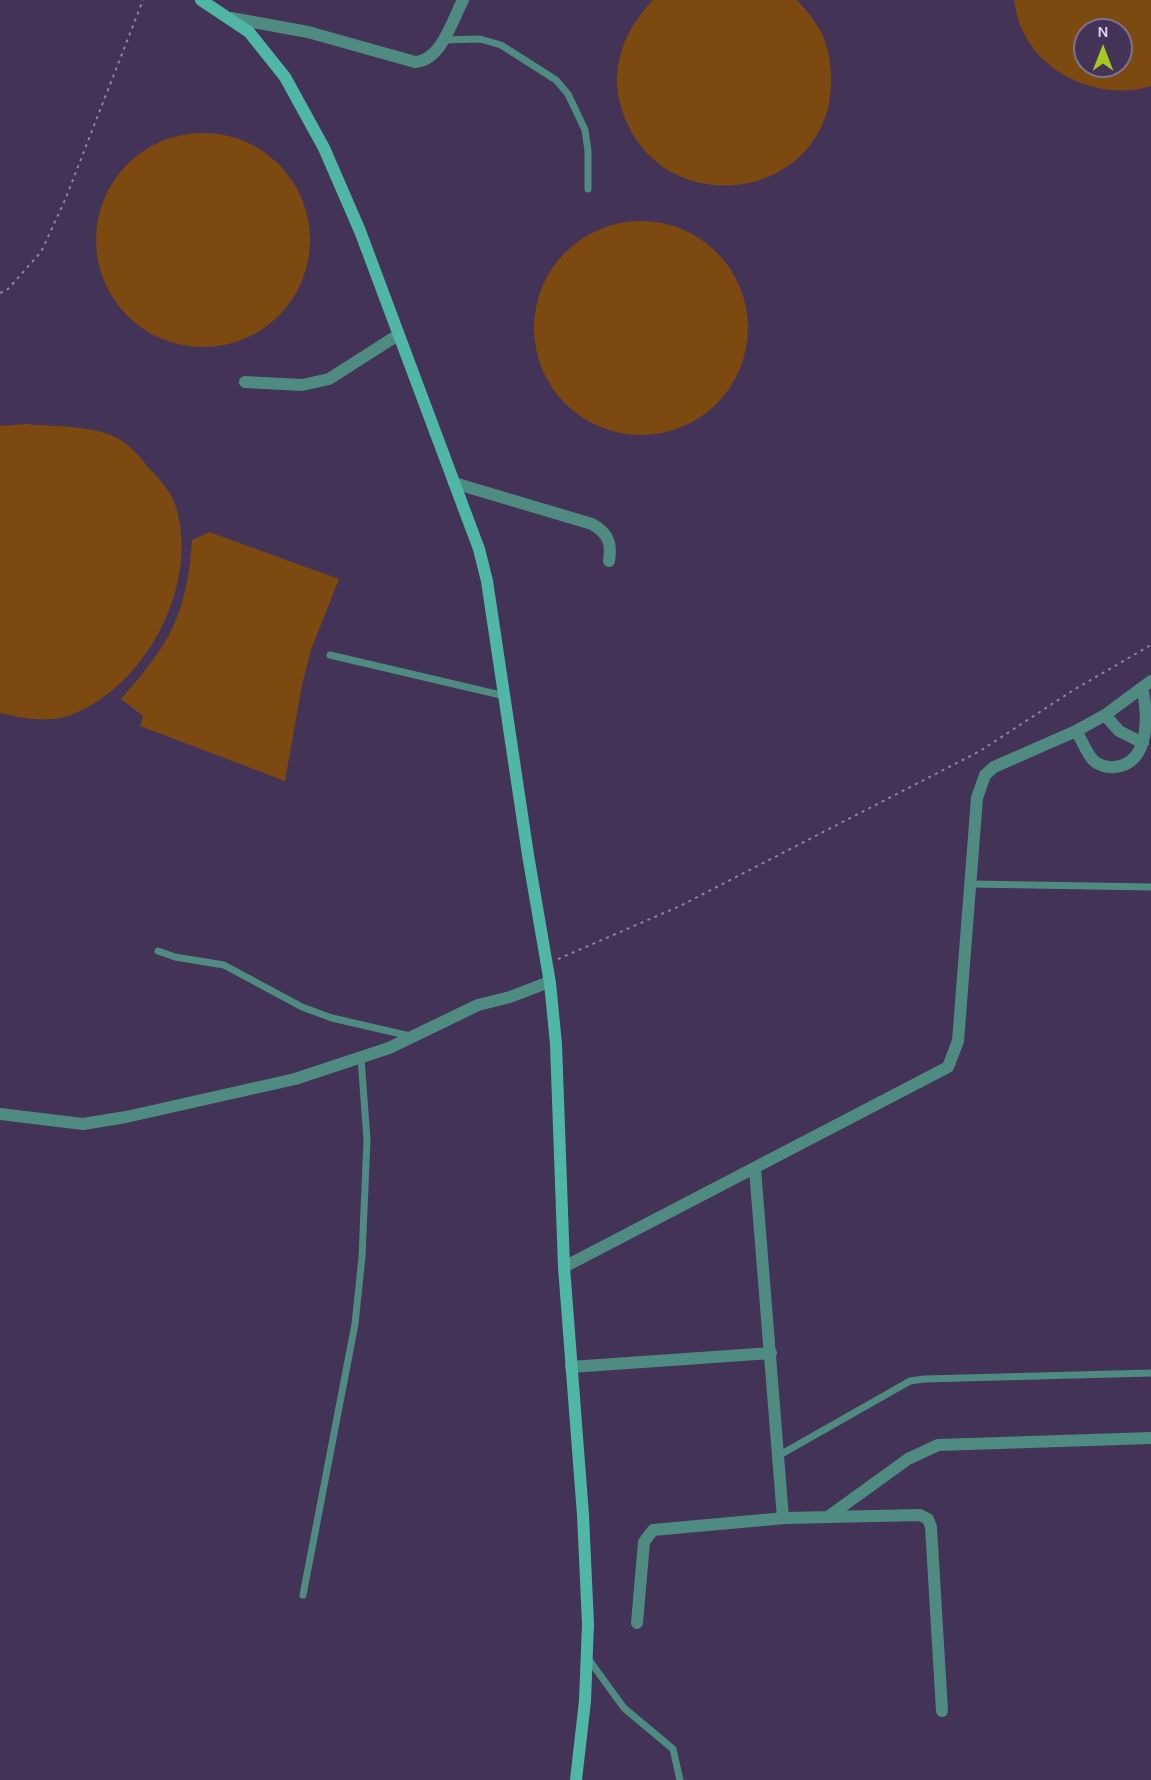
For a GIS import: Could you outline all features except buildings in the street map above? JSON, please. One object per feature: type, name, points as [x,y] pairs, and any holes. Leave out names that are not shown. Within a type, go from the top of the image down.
[{"type":"street","points":[[201,0],[249,32],[285,77],[324,148],[360,231],[488,581],[528,855],[547,964],[555,1044],[564,1268],[583,1515],[587,1657],[585,1701],[576,1780]]},
{"type":"street","points":[[231,18],[308,32],[415,62],[423,62],[433,57],[463,0]]},
{"type":"street","points":[[245,382],[302,385],[329,379],[398,335]]},
{"type":"street","points":[[454,483],[592,524],[604,531],[609,539],[609,561]]},
{"type":"street","points":[[564,1268],[948,1067],[958,1041],[976,798],[985,775],[994,767],[1076,731],[1105,715],[1147,684]]},
{"type":"street","points":[[1076,731],[1095,762],[1112,768],[1132,760],[1143,742],[1147,684]]},
{"type":"street","points":[[1105,715],[1119,731],[1143,742]]},
{"type":"street","points":[[0,1114],[83,1124],[126,1117],[295,1079],[389,1048],[478,1005],[510,997],[549,982]]},
{"type":"street","points":[[755,1169],[783,1518]]},
{"type":"street","points":[[571,1367],[771,1353]]},
{"type":"street","points":[[829,1516],[908,1459],[938,1445],[1151,1438]]},
{"type":"street","points":[[637,1623],[644,1542],[652,1530],[783,1518],[920,1515],[928,1519],[932,1527],[942,1711]]},
{"type":"lane","points":[[442,40],[480,39],[501,45],[556,80],[568,94],[585,130],[588,151],[588,189]]},
{"type":"lane","points":[[330,655],[505,696]]},
{"type":"lane","points":[[970,884],[1151,887]]},
{"type":"lane","points":[[158,951],[175,957],[224,965],[309,1010],[410,1036]]},
{"type":"lane","points":[[303,1595],[356,1324],[362,1257],[367,1140],[361,1058]]},
{"type":"lane","points":[[778,1456],[910,1382],[924,1378],[1151,1373]]},
{"type":"lane","points":[[587,1657],[624,1708],[673,1749],[680,1780]]},
{"type":"path","points":[[0,293],[8,289],[41,252],[65,200],[143,0]]},
{"type":"path","points":[[547,964],[680,906],[980,751],[1075,689],[1151,645]]},
{"type":"shaded area","points":[[653,0],[797,0],[813,18],[823,37],[828,50],[831,71],[824,119],[804,152],[775,174],[739,184],[702,183],[667,170],[639,143],[620,103],[617,74],[628,35],[635,22]]},
{"type":"shaded area","points":[[1014,0],[1151,0],[1151,86],[1132,90],[1113,90],[1093,87],[1075,80],[1042,59],[1030,44],[1018,17]]},
{"type":"shaded area","points":[[203,133],[224,135],[244,141],[279,164],[302,199],[308,219],[310,240],[308,261],[302,281],[279,316],[244,339],[224,345],[203,347],[182,345],[162,339],[127,316],[104,281],[98,261],[96,240],[98,219],[104,199],[127,164],[162,141],[182,135]]},
{"type":"shaded area","points":[[641,221],[662,223],[682,229],[717,252],[740,287],[746,307],[748,328],[746,349],[740,369],[717,404],[682,427],[662,433],[641,435],[620,433],[600,427],[565,404],[542,369],[536,349],[534,328],[536,307],[542,287],[565,252],[600,229],[620,223]]},
{"type":"shaded area","points":[[27,424],[96,431],[117,438],[126,444],[171,495],[176,507],[181,537],[180,569],[173,600],[160,631],[142,659],[121,683],[96,702],[68,716],[51,719],[25,718],[0,713],[0,426]]},
{"type":"shaded area","points":[[209,532],[339,579],[311,650],[302,685],[285,781],[140,726],[143,716],[121,699],[152,661],[173,627],[186,588],[192,540]]}]
